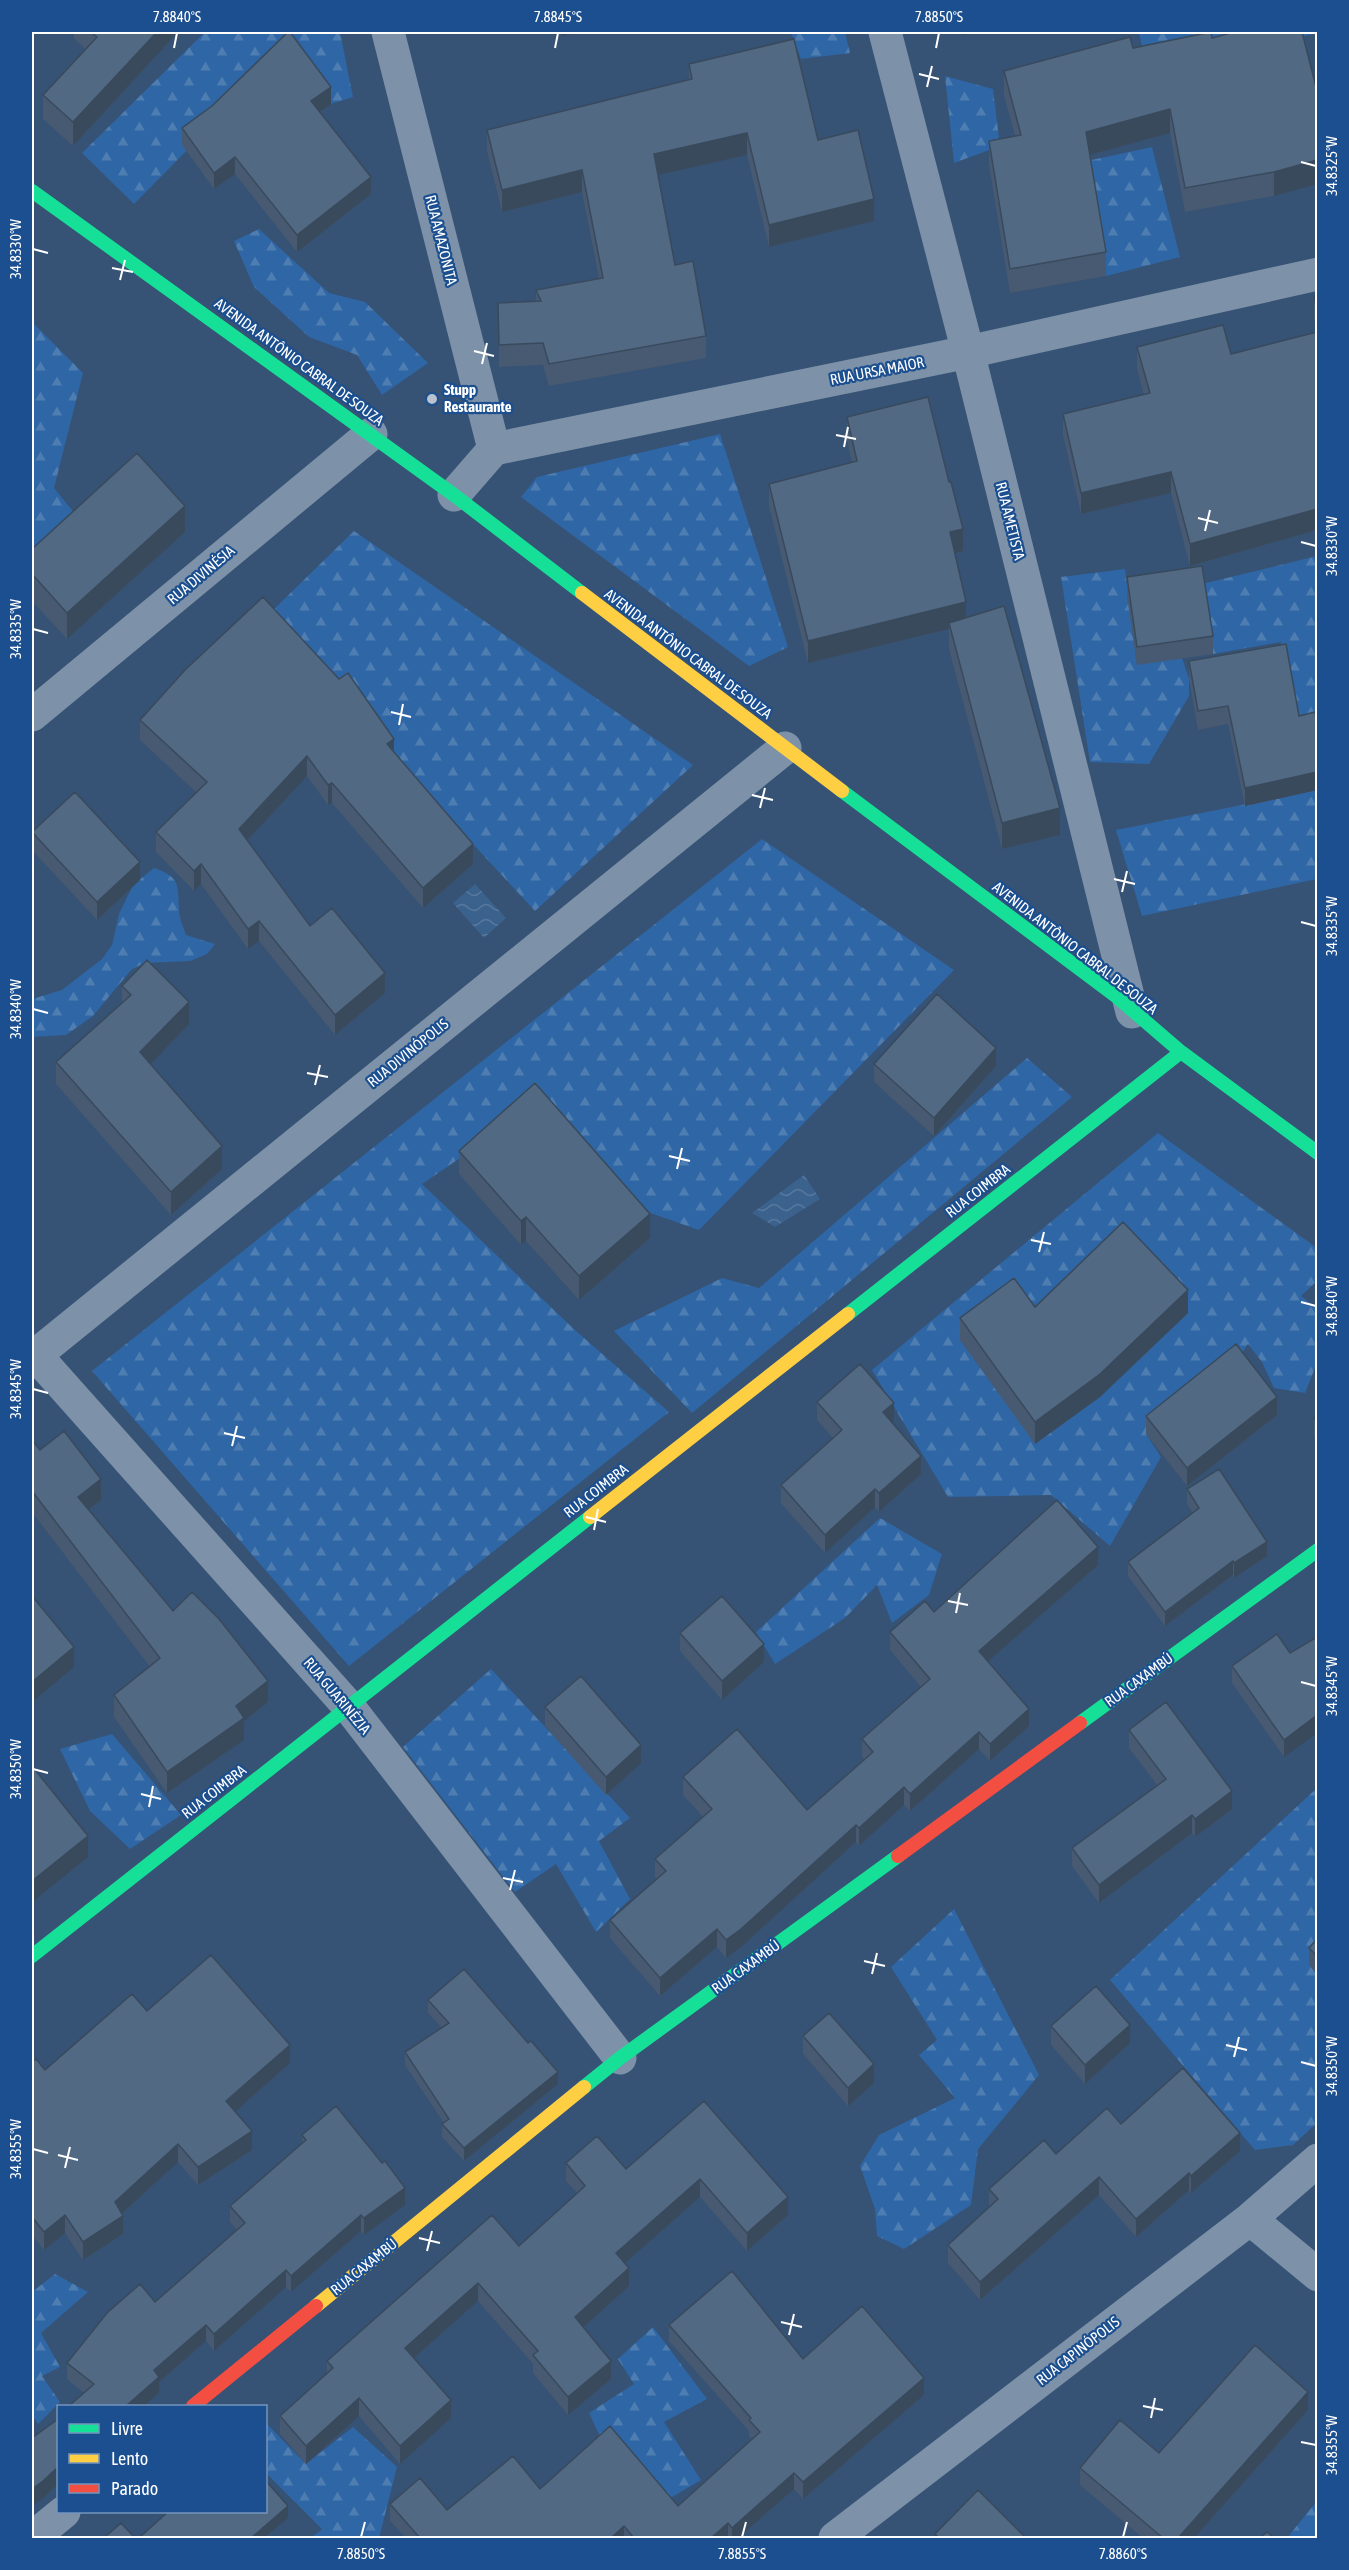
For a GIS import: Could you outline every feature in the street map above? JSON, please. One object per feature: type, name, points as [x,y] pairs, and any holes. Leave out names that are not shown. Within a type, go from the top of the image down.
[{"type":"street","name":"RUA AMAZONITA","points":[[388,32],[494,449]]},
{"type":"street","name":"RUA AMETISTA","points":[[885,32],[968,352],[1132,1012]]},
{"type":"street","name":"AVENIDA ANTÔNIO CABRAL DE SOUZA","points":[[32,190],[454,495],[785,748],[1117,997],[1181,1052],[1317,1153]]},
{"type":"street","name":"RUA URSA MAIOR","points":[[494,449],[968,352],[1317,274]]},
{"type":"street","name":"RUA DIVINÉSIA","points":[[32,715],[371,434]]},
{"type":"street","points":[[454,495],[494,449]]},
{"type":"street","name":"RUA DIVINÓPOLIS","points":[[33,1355],[785,748]]},
{"type":"street","name":"RUA COIMBRA","points":[[32,1956],[1181,1052]]},
{"type":"street","name":"RUA GUARINÉZIA","points":[[33,1355],[349,1707],[620,2058]]},
{"type":"street","name":"RUA CAXAMBÚ","points":[[194,2405],[620,2058],[1317,1550]]},
{"type":"street","name":"RUA CAPINÓPOLIS","points":[[835,2538],[1250,2219],[1317,2160]]},
{"type":"street","points":[[1250,2219],[1317,2275]]},
{"type":"street","points":[[32,2538],[62,2513]]},
{"type":"green space","points":[[205,32],[340,32],[353,97],[331,104],[289,47],[134,204],[82,153]]},
{"type":"green space","points":[[791,32],[845,32],[850,53],[801,59]]},
{"type":"green space","points":[[1139,32],[1317,32],[1318,33],[1147,70]]},
{"type":"green space","points":[[945,76],[993,89],[1000,146],[954,163]]},
{"type":"green space","points":[[1152,147],[1180,257],[1106,276],[1087,161]]},
{"type":"green space","points":[[259,229],[329,293],[365,302],[428,363],[382,395],[357,355],[309,337],[254,287],[234,241]]},
{"type":"green space","points":[[32,322],[83,373],[54,488],[85,526],[32,576]]},
{"type":"green space","points":[[720,434],[788,647],[749,666],[521,497],[537,477]]},
{"type":"green space","points":[[354,531],[693,765],[535,911],[394,759],[270,613]]},
{"type":"green space","points":[[1317,556],[1317,744],[1295,713],[1281,642],[1213,654],[1202,584]]},
{"type":"green space","points":[[1125,569],[1137,665],[1180,652],[1189,679],[1189,696],[1149,764],[1090,762],[1061,577]]},
{"type":"green space","points":[[1317,790],[1317,879],[1142,916],[1116,830]]},
{"type":"green space","points":[[762,839],[954,970],[699,1230],[619,1202],[535,1107],[422,1184],[576,1331],[669,1412],[349,1666],[92,1371]]},
{"type":"green space","points":[[154,868],[171,876],[175,881],[180,919],[186,935],[215,944],[207,954],[190,961],[144,963],[131,970],[93,1016],[66,1035],[32,1037],[32,999],[62,990],[102,959],[112,945],[119,914],[133,885]]},
{"type":"green space","points":[[1027,1058],[1072,1097],[692,1413],[614,1331],[722,1278],[759,1288]]},
{"type":"green space","points":[[1158,1133],[1317,1248],[1317,1281],[1301,1296],[1318,1309],[1317,1363],[1305,1393],[1274,1388],[1262,1362],[1248,1344],[1236,1362],[1146,1434],[1161,1457],[1110,1546],[1051,1495],[948,1497],[872,1370]]},
{"type":"green space","points":[[880,1518],[942,1554],[929,1595],[892,1623],[877,1585],[845,1618],[775,1664],[756,1632]]},
{"type":"green space","points":[[491,1669],[630,1818],[599,1841],[630,1899],[596,1932],[556,1864],[515,1892],[403,1747]]},
{"type":"green space","points":[[112,1734],[181,1815],[130,1849],[90,1811],[60,1749]]},
{"type":"green space","points":[[1317,1788],[1317,2123],[1293,2145],[1255,2150],[1110,1980]]},
{"type":"green space","points":[[954,1909],[1039,2075],[978,2149],[971,2205],[904,2249],[877,2236],[875,2209],[860,2166],[879,2135],[955,2098],[919,2055],[937,2040],[891,1967]]},
{"type":"green space","points":[[55,2274],[88,2292],[41,2333],[60,2367],[42,2376],[60,2402],[38,2424],[32,2415],[32,2292]]},
{"type":"green space","points":[[653,2327],[707,2399],[664,2422],[701,2480],[662,2503],[605,2447],[589,2413],[634,2384],[618,2359]]},
{"type":"green space","points":[[267,2424],[306,2464],[353,2427],[397,2467],[379,2538],[311,2538],[322,2529],[267,2474]]},
{"type":"green space","points":[[1317,2501],[1317,2538],[1287,2538]]},
{"type":"water","points":[[475,884],[506,918],[484,938],[453,903]]},
{"type":"water","points":[[804,1175],[820,1199],[775,1227],[752,1213]]},
{"type":"building","points":[[91,32],[157,32],[73,122],[43,95],[97,37]]},
{"type":"building","points":[[288,32],[331,87],[311,101],[371,177],[297,235],[235,157],[214,173],[182,128],[212,106]]},
{"type":"building","points":[[1211,32],[1212,38],[1234,32],[1302,32],[1317,91],[1317,160],[1274,172],[1185,188],[1170,109],[1086,132],[1106,252],[1010,269],[989,141],[1021,135],[1004,71],[1130,37],[1133,48]]},
{"type":"building","points":[[794,39],[818,140],[858,130],[874,199],[769,225],[747,133],[654,154],[675,265],[693,261],[706,336],[549,364],[543,343],[499,345],[498,303],[541,301],[536,290],[603,278],[582,170],[502,190],[487,130],[692,79],[689,64]]},
{"type":"building","points":[[1317,295],[1317,312],[1314,296]]},
{"type":"building","points":[[1223,325],[1231,354],[1317,332],[1317,509],[1190,544],[1171,472],[1081,493],[1063,414],[1150,393],[1137,347]]},
{"type":"building","points":[[928,397],[963,529],[950,532],[966,602],[808,641],[769,484],[857,461],[847,417]]},
{"type":"building","points":[[137,453],[185,506],[67,613],[32,574],[32,549]]},
{"type":"building","points":[[1202,566],[1213,636],[1137,647],[1127,577]]},
{"type":"building","points":[[263,597],[339,679],[348,673],[394,739],[387,744],[473,844],[423,888],[332,783],[328,785],[307,756],[239,829],[310,926],[332,908],[385,973],[335,1015],[259,921],[248,929],[201,864],[194,871],[156,832],[207,782],[140,720],[185,670]]},
{"type":"building","points":[[1004,606],[1060,808],[1002,823],[949,623]]},
{"type":"building","points":[[1286,644],[1299,716],[1315,712],[1317,772],[1245,788],[1228,706],[1198,711],[1189,661]]},
{"type":"building","points":[[75,792],[140,862],[97,902],[32,832]]},
{"type":"building","points":[[147,960],[189,1002],[140,1052],[222,1146],[171,1192],[56,1062],[131,995],[122,986]]},
{"type":"building","points":[[937,994],[996,1048],[934,1118],[874,1064]]},
{"type":"building","points":[[535,1083],[650,1214],[579,1276],[526,1217],[521,1221],[459,1151]]},
{"type":"building","points":[[1123,1222],[1188,1290],[1100,1374],[1035,1422],[960,1318],[1014,1278],[1035,1307]]},
{"type":"building","points":[[1236,1344],[1277,1397],[1187,1468],[1146,1416]]},
{"type":"building","points":[[860,1364],[894,1403],[883,1412],[921,1456],[879,1493],[875,1489],[825,1535],[781,1485],[842,1430],[817,1402]]},
{"type":"building","points":[[64,1431],[101,1479],[78,1497],[173,1611],[192,1592],[219,1619],[268,1681],[236,1706],[244,1718],[167,1772],[114,1695],[160,1658],[32,1491],[32,1440],[40,1450]]},
{"type":"building","points":[[1219,1469],[1267,1542],[1234,1563],[1233,1561],[1165,1612],[1128,1562],[1199,1508],[1187,1489]]},
{"type":"building","points":[[1057,1500],[1098,1547],[979,1651],[1029,1709],[990,1744],[979,1732],[910,1794],[904,1787],[859,1828],[856,1825],[741,1929],[726,1940],[717,1929],[660,1978],[610,1920],[666,1871],[655,1859],[712,1809],[683,1777],[737,1729],[807,1810],[873,1752],[862,1739],[930,1679],[890,1632],[925,1601],[934,1612]]},
{"type":"building","points":[[32,1596],[74,1647],[32,1682]]},
{"type":"building","points":[[722,1596],[764,1644],[722,1681],[680,1633]]},
{"type":"building","points":[[1277,1634],[1290,1653],[1317,1637],[1317,1715],[1284,1740],[1232,1666]]},
{"type":"building","points":[[581,1676],[641,1745],[606,1777],[545,1707]]},
{"type":"building","points":[[1166,1702],[1232,1791],[1195,1819],[1192,1815],[1099,1885],[1072,1848],[1166,1779],[1129,1730]]},
{"type":"building","points":[[32,1766],[88,1836],[32,1881]]},
{"type":"building","points":[[1317,1939],[1317,1956],[1309,1948]]},
{"type":"building","points":[[211,1955],[290,2045],[226,2101],[252,2131],[198,2167],[178,2144],[115,2202],[123,2216],[83,2242],[65,2215],[44,2232],[32,2217],[32,2062],[36,2059],[45,2070],[132,1994],[147,2011]]},
{"type":"building","points":[[464,1969],[528,2043],[531,2041],[558,2072],[464,2148],[442,2124],[449,2119],[405,2052],[449,2023],[428,2000]]},
{"type":"building","points":[[1096,1986],[1130,2025],[1085,2065],[1051,2026]]},
{"type":"building","points":[[829,2013],[874,2064],[848,2088],[803,2036]]},
{"type":"building","points":[[1183,2068],[1240,2133],[1191,2176],[1189,2173],[1136,2219],[1099,2177],[980,2282],[948,2245],[998,2199],[989,2189],[1044,2140],[1056,2154],[1107,2108],[1121,2124]]},
{"type":"building","points":[[704,2101],[788,2197],[747,2233],[700,2179],[616,2253],[629,2268],[575,2317],[611,2361],[568,2397],[533,2355],[538,2351],[478,2283],[405,2348],[451,2400],[400,2446],[359,2398],[306,2446],[280,2416],[333,2368],[327,2361],[492,2215],[519,2246],[585,2186],[566,2163],[597,2136],[626,2169]]},
{"type":"building","points":[[336,2106],[382,2163],[385,2161],[405,2188],[364,2218],[361,2215],[291,2276],[286,2270],[214,2334],[206,2325],[154,2370],[159,2377],[127,2405],[70,2405],[94,2384],[67,2363],[107,2313],[140,2284],[155,2302],[245,2223],[230,2206],[306,2140],[302,2135]]},
{"type":"building","points":[[732,2271],[803,2359],[862,2306],[924,2378],[803,2482],[794,2473],[732,2528],[728,2523],[711,2538],[634,2538],[624,2526],[611,2538],[420,2538],[390,2504],[420,2478],[447,2510],[513,2456],[540,2489],[610,2426],[678,2506],[760,2432],[749,2420],[751,2418],[669,2325]]},
{"type":"building","points":[[1255,2345],[1308,2392],[1178,2538],[1163,2538],[1080,2468],[1120,2420],[1159,2453]]},
{"type":"building","points":[[57,2420],[57,2468],[32,2489],[32,2438]]},
{"type":"building","points":[[267,2482],[288,2506],[251,2538],[139,2538],[167,2513],[267,2513]]},
{"type":"building","points":[[978,2490],[1026,2538],[939,2538],[935,2534]]},
{"type":"building","points":[[121,2523],[135,2538],[104,2538]]},
{"type":"building","points":[[1267,2532],[1274,2538],[1260,2538]]},
{"type":"traffic: fast","points":[[32,191],[454,495],[582,593]]},
{"type":"traffic: fast","points":[[842,791],[1117,997],[1181,1052],[1318,1153]]},
{"type":"traffic: fast","points":[[848,1314],[1181,1052]]},
{"type":"traffic: fast","points":[[32,1956],[590,1517]]},
{"type":"traffic: fast","points":[[1080,1723],[1318,1550]]},
{"type":"traffic: fast","points":[[584,2087],[620,2058],[898,1856]]},
{"type":"traffic: slow","points":[[582,593],[842,791]]},
{"type":"traffic: slow","points":[[590,1517],[848,1314]]},
{"type":"traffic: slow","points":[[316,2306],[584,2087]]},
{"type":"traffic: jam","points":[[898,1856],[1080,1723]]},
{"type":"traffic: jam","points":[[194,2405],[316,2306]]},
{"type":"place","name":"Stupp Restaurante","points":[[432,399]]}]
